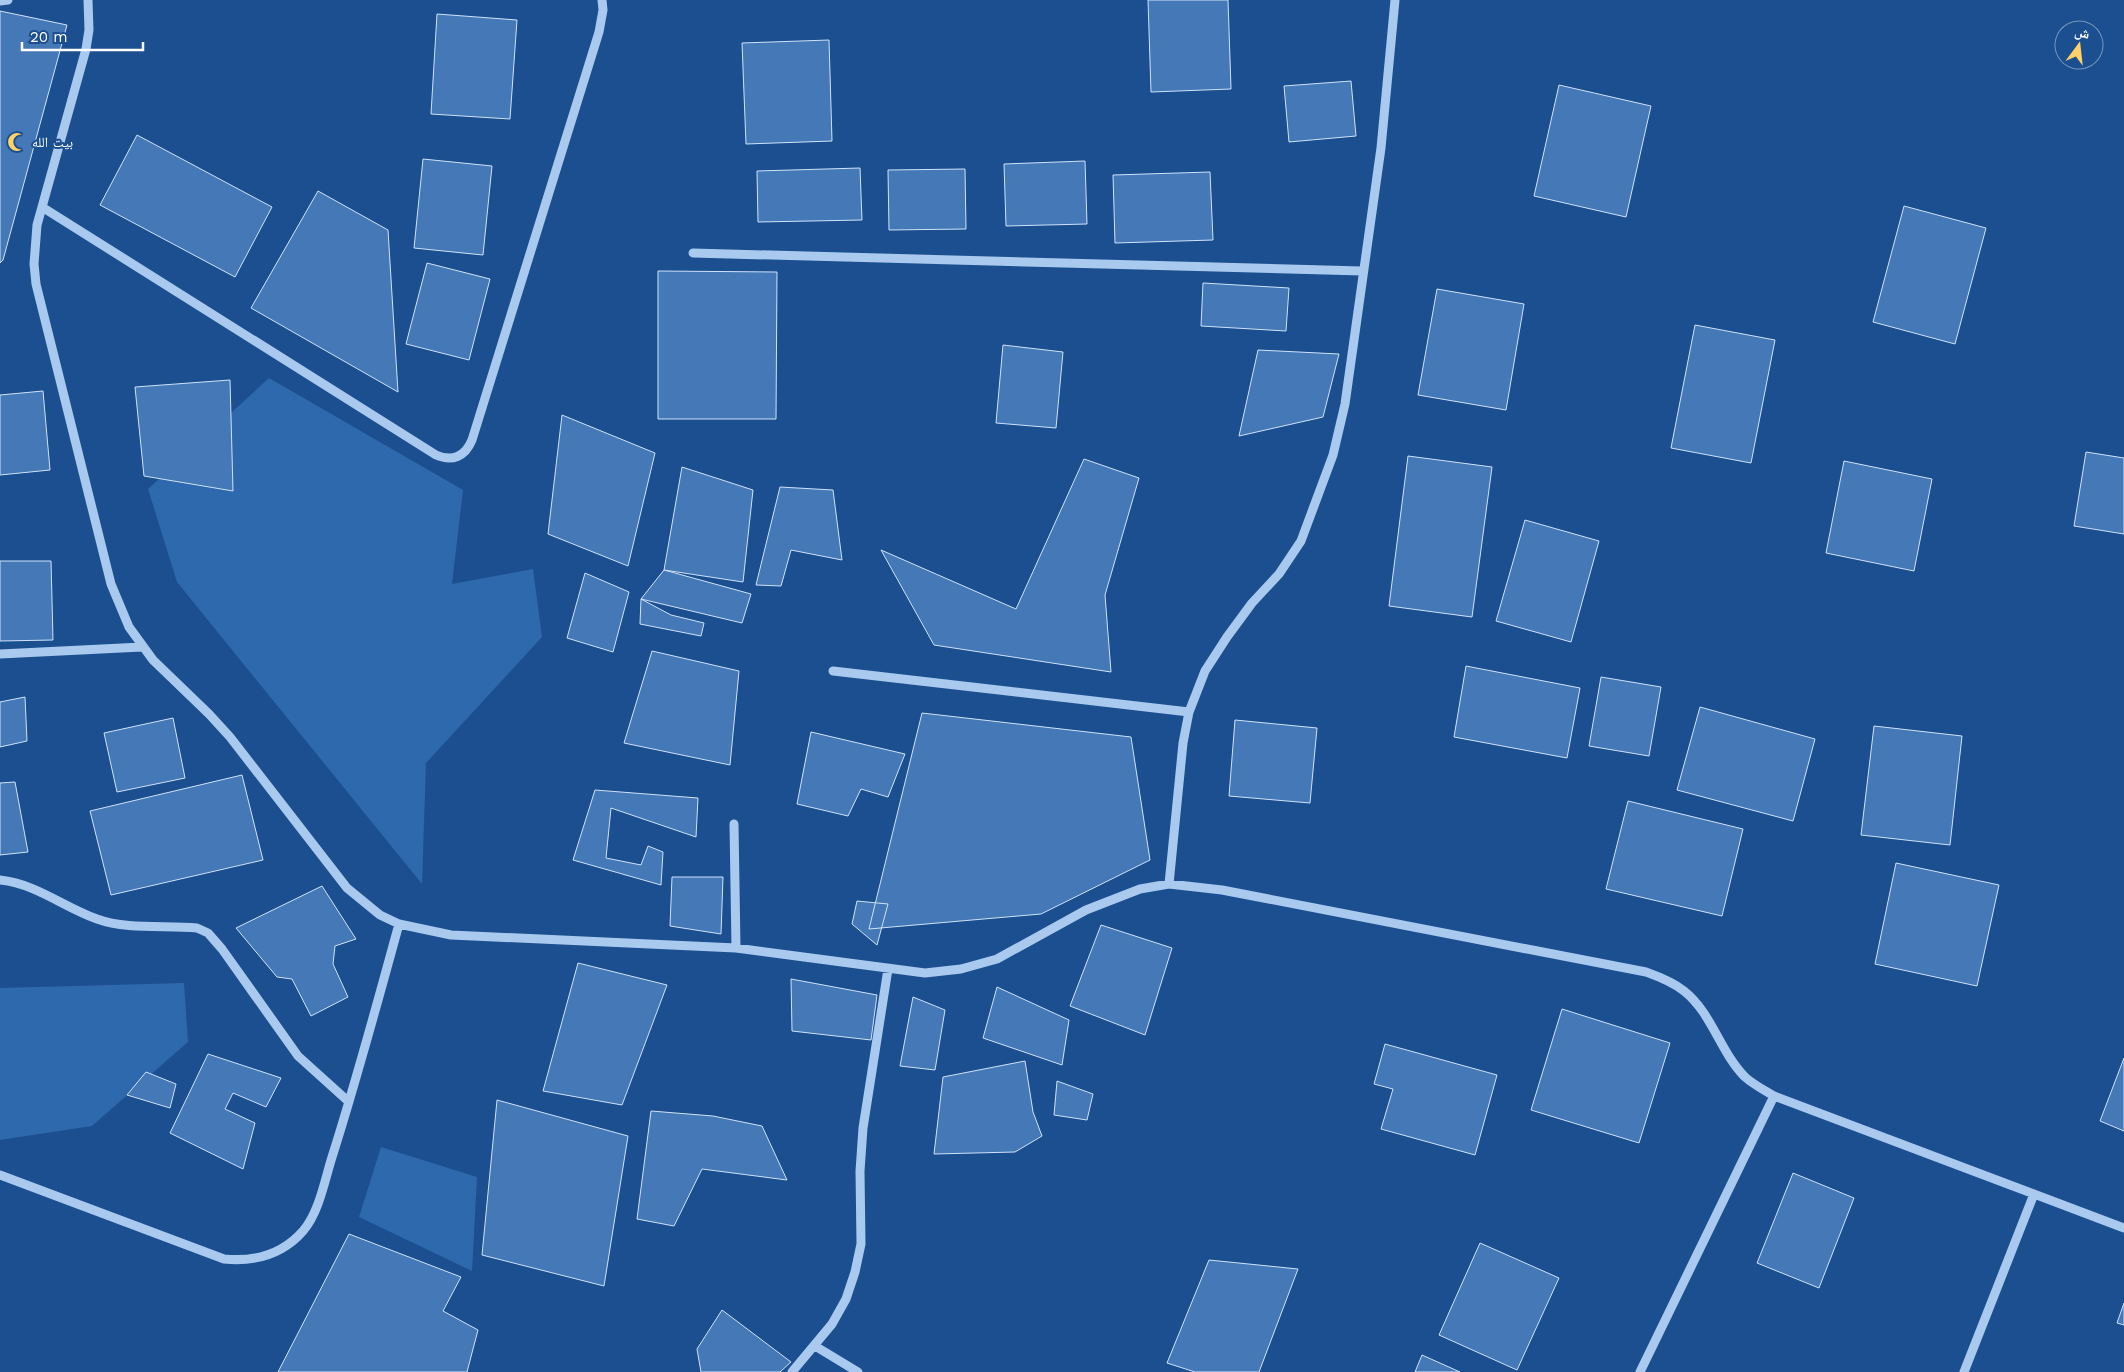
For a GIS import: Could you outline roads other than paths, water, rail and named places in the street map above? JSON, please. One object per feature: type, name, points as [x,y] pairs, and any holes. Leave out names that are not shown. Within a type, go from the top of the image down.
[{"type":"street","points":[[0,1],[8,0]]},
{"type":"street","points":[[88,0],[89,30],[86,49],[42,207],[34,245],[36,284],[111,584],[122,613],[142,647],[230,737],[347,888],[380,915],[400,924],[451,935],[736,948],[924,973],[961,969],[997,960],[1086,910],[1113,898],[1169,884],[1222,890],[1646,972],[1666,979],[1685,992],[1701,1008],[1731,1059],[1744,1075],[1756,1086],[1774,1096],[2124,1228]]},
{"type":"street","points":[[42,207],[436,455],[444,458],[454,458],[462,455],[472,440],[599,32],[603,10],[602,0]]},
{"type":"street","points":[[1169,884],[1182,751],[1190,712],[1210,664],[1252,603],[1279,574],[1301,541],[1317,503],[1333,454],[1345,404],[1362,271],[1381,148],[1395,0]]},
{"type":"street","points":[[693,253],[1362,271]]},
{"type":"street","points":[[0,654],[142,647]]},
{"type":"street","points":[[833,671],[1190,712]]},
{"type":"street","points":[[734,824],[736,948]]},
{"type":"street","points":[[0,880],[17,882],[39,890],[97,919],[116,923],[197,928],[208,933],[222,949],[298,1056],[350,1102]]},
{"type":"street","points":[[0,1175],[224,1259],[246,1261],[268,1256],[288,1246],[303,1230],[314,1212],[350,1102],[400,924]]},
{"type":"street","points":[[792,1372],[832,1324],[846,1299],[855,1272],[860,1244],[860,1171],[863,1128],[888,969]]},
{"type":"street","points":[[1640,1372],[1774,1096]]},
{"type":"street","points":[[1964,1372],[2034,1194]]},
{"type":"street","points":[[815,1346],[858,1372]]},
{"type":"place","name":"بيت الله","points":[[17,142]]}]
